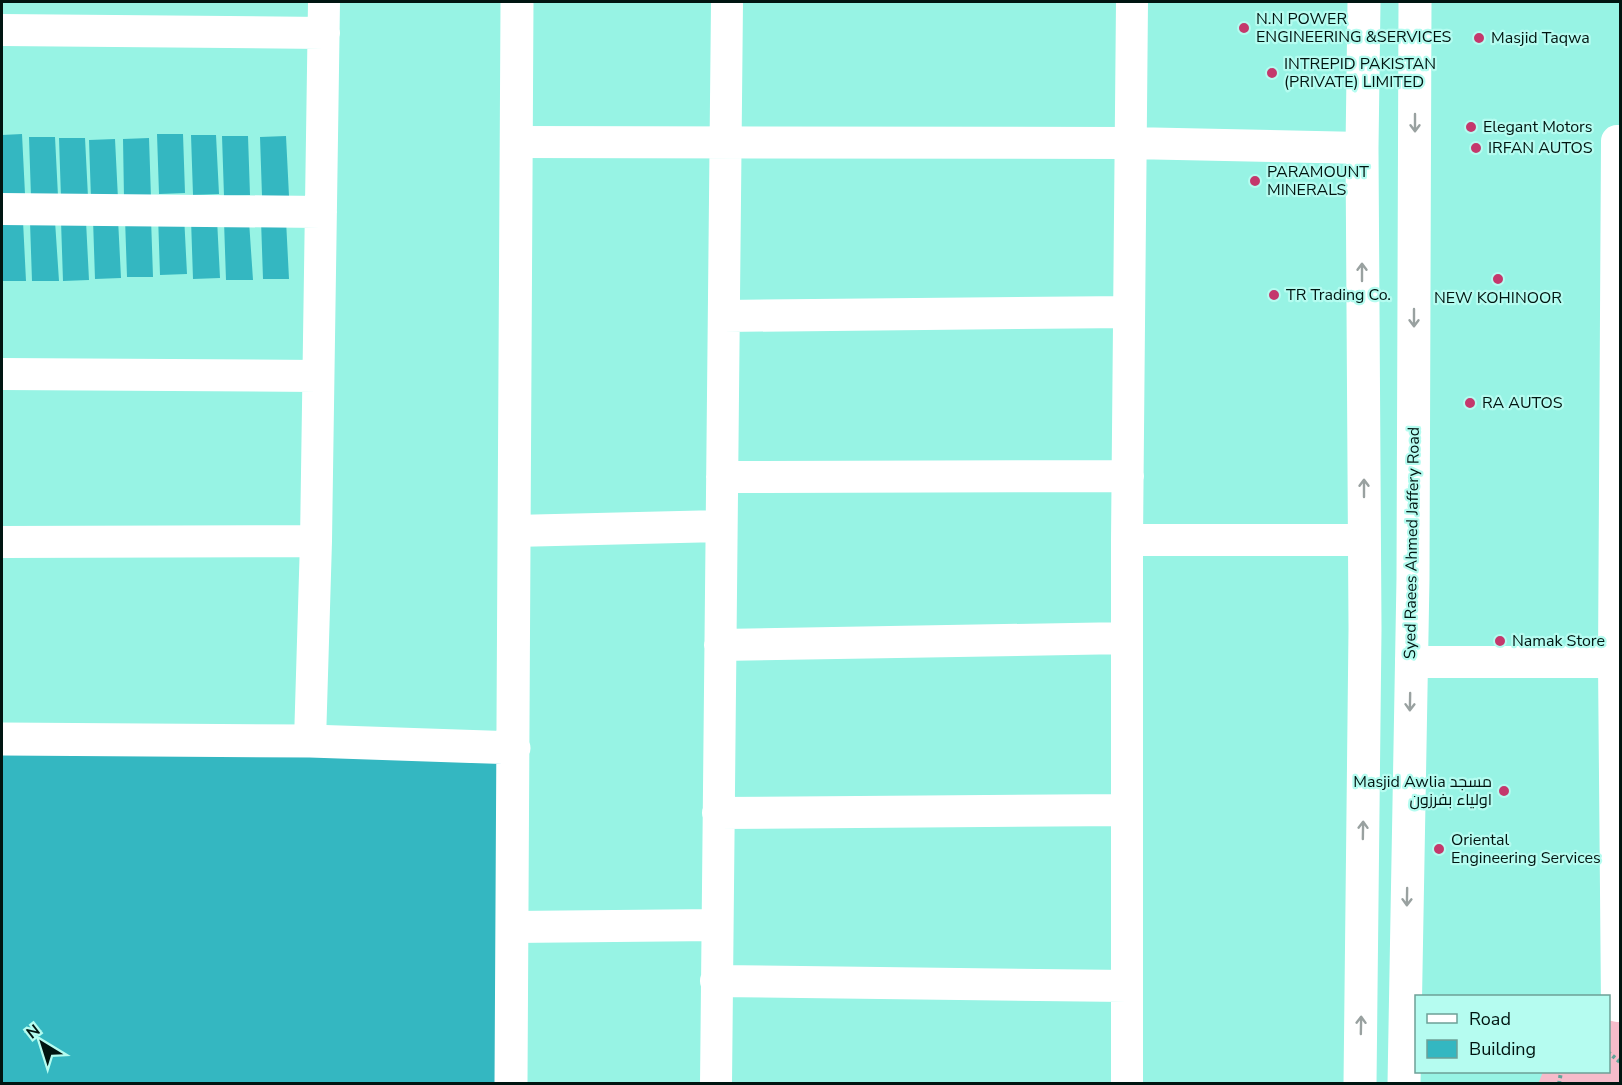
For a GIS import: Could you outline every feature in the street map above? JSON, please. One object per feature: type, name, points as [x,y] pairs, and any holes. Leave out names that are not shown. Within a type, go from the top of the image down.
[{"type":"main road","points":[[511,1083],[517,2]]},
{"type":"main road","points":[[1360,1083],[1365,629],[1362,148],[1364,2]]},
{"type":"main road","name":"Syed Raees Ahmed Jaffery Road","points":[[1404,1083],[1413,578],[1415,2]]},
{"type":"main road","points":[[1364,584],[1375,596],[1390,600],[1399,598],[1405,593],[1413,578]]},
{"type":"main road","points":[[1365,629],[1377,618],[1396,616],[1411,648]]},
{"type":"main road","points":[[2,739],[310,741],[514,748]]},
{"type":"street","points":[[310,741],[316,542],[324,2]]},
{"type":"street","points":[[716,1083],[727,2]]},
{"type":"street","points":[[1127,1083],[1127,540],[1132,2]]},
{"type":"street","points":[[2,30],[324,33]]},
{"type":"street","points":[[1620,141],[1617,141],[1617,1006],[1620,1006]]},
{"type":"street","points":[[516,142],[1130,143],[1362,148]]},
{"type":"street","points":[[2,208],[321,212]]},
{"type":"street","points":[[724,316],[1129,312]]},
{"type":"street","points":[[2,374],[318,376]]},
{"type":"street","points":[[722,477],[1128,476]]},
{"type":"street","points":[[514,531],[721,526]]},
{"type":"street","points":[[1127,540],[1364,540]]},
{"type":"street","points":[[2,542],[316,542]]},
{"type":"street","points":[[720,645],[1127,638]]},
{"type":"street","points":[[1411,648],[1617,662]]},
{"type":"street","points":[[718,813],[1126,810]]},
{"type":"street","points":[[512,927],[717,925]]},
{"type":"street","points":[[716,981],[1127,986]]},
{"type":"shaded area","points":[[1620,1007],[1620,1083],[1538,1084],[1543,1073],[1610,1073],[1610,1009]]},
{"type":"building","points":[[22,134],[25,194],[2,194],[2,135]]},
{"type":"building","points":[[157,134],[183,134],[185,193],[159,194]]},
{"type":"building","points":[[191,135],[216,135],[219,194],[193,195]]},
{"type":"building","points":[[222,136],[248,136],[250,195],[224,196]]},
{"type":"building","points":[[286,136],[289,196],[262,196],[260,137]]},
{"type":"building","points":[[29,137],[55,137],[58,196],[31,197]]},
{"type":"building","points":[[59,138],[85,138],[88,197],[61,198]]},
{"type":"building","points":[[149,138],[151,198],[124,198],[123,139]]},
{"type":"building","points":[[115,139],[118,199],[91,199],[89,140]]},
{"type":"building","points":[[158,215],[184,215],[187,274],[160,275]]},
{"type":"building","points":[[125,218],[151,218],[153,277],[127,277]]},
{"type":"building","points":[[93,219],[118,219],[121,278],[95,279]]},
{"type":"building","points":[[191,219],[217,219],[220,278],[193,279]]},
{"type":"building","points":[[261,220],[286,220],[289,279],[263,279]]},
{"type":"building","points":[[23,221],[26,281],[2,281],[2,222]]},
{"type":"building","points":[[55,221],[59,281],[32,281],[30,222]]},
{"type":"building","points":[[61,221],[86,221],[89,280],[63,281]]},
{"type":"building","points":[[224,221],[249,221],[253,280],[226,280]]},
{"type":"building","points":[[2,743],[514,748],[505,1084],[2,1084]]},
{"type":"place","name":"N.N POWER ENGINEERING &SERVICES","points":[[1244,28]]},
{"type":"place","name":"Masjid Taqwa","points":[[1479,38]]},
{"type":"place","name":"INTREPID PAKISTAN (PRIVATE) LIMITED","points":[[1272,73]]},
{"type":"place","name":"Elegant Motors","points":[[1471,127]]},
{"type":"place","name":"IRFAN AUTOS","points":[[1476,148]]},
{"type":"place","name":"PARAMOUNT MINERALS","points":[[1255,181]]},
{"type":"place","name":"NEW KOHINOOR","points":[[1498,279]]},
{"type":"place","name":"TR Trading Co.","points":[[1274,295]]},
{"type":"place","name":"RA AUTOS","points":[[1470,403]]},
{"type":"place","name":"Namak Store","points":[[1500,641]]},
{"type":"place","name":"Masjid Awlia مسجد اولیاء بفرزون","points":[[1504,791]]},
{"type":"place","name":"Oriental Engineering Services","points":[[1439,849]]}]
